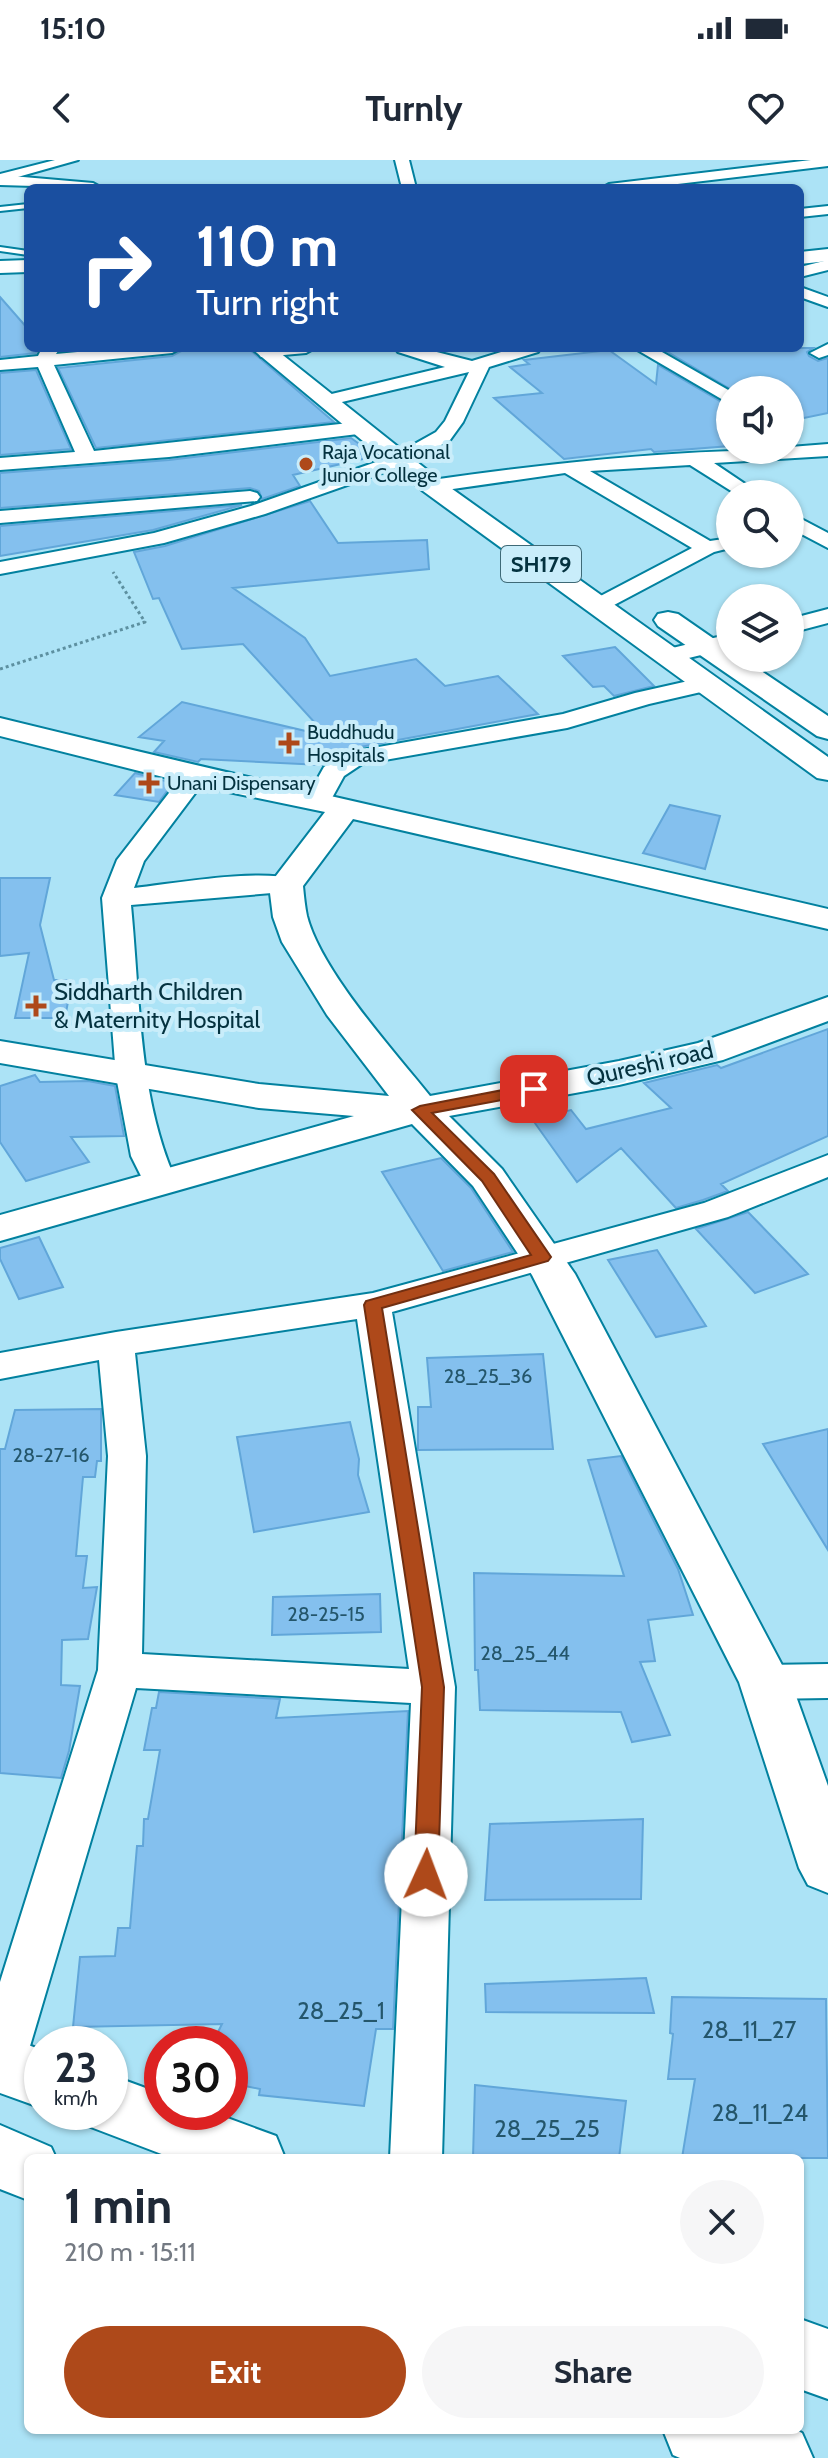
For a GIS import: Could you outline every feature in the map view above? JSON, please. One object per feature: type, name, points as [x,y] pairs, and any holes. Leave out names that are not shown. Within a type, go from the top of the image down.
[{"type":"street","points":[[0,181],[71,160]]},
{"type":"street","points":[[402,160],[408,184]]},
{"type":"street","points":[[622,172],[646,184],[828,162]]},
{"type":"street","points":[[0,181],[40,184]]},
{"type":"street","points":[[0,181],[24,201]]},
{"type":"street","points":[[804,213],[828,210]]},
{"type":"street","points":[[804,258],[828,255]]},
{"type":"street","points":[[804,265],[828,264]]},
{"type":"street","points":[[804,271],[828,264]]},
{"type":"street","points":[[0,267],[24,266]]},
{"type":"street","points":[[804,293],[828,302]]},
{"type":"street","points":[[0,365],[48,355],[101,352]]},
{"type":"street","name":"SH179","points":[[283,352],[337,398],[411,454],[432,486],[828,771]]},
{"type":"street","points":[[415,352],[444,362],[482,364]]},
{"type":"street","points":[[337,398],[482,364],[520,352]]},
{"type":"street","points":[[650,352],[716,391]]},
{"type":"street","points":[[48,355],[88,459]]},
{"type":"street","points":[[0,568],[157,539],[258,510],[411,454],[443,436],[454,422],[482,364]]},
{"type":"street","name":"SH179","points":[[337,398],[358,428],[469,481],[503,506]]},
{"type":"street","points":[[0,464],[88,459],[358,428]]},
{"type":"street","points":[[804,437],[828,450]]},
{"type":"street","points":[[432,486],[568,467],[828,450]]},
{"type":"street","points":[[692,458],[727,480]]},
{"type":"street","points":[[568,467],[707,548]]},
{"type":"street","points":[[0,517],[303,493]]},
{"type":"street","points":[[599,606],[716,546]]},
{"type":"street","name":"SH179","points":[[600,574],[716,643]]},
{"type":"street","points":[[804,622],[828,616]]},
{"type":"street","points":[[668,656],[716,644]]},
{"type":"street","name":"SH179","points":[[754,672],[828,730]]},
{"type":"street","points":[[706,684],[643,698],[567,721],[354,758],[333,772],[331,804],[286,885],[290,917],[300,942],[340,1007],[420,1110],[488,1178],[542,1257],[765,1682],[828,1868]]},
{"type":"street","points":[[2,730],[828,919]]},
{"type":"street","points":[[160,1183],[148,1156],[132,1076],[116,898],[131,860],[195,776]]},
{"type":"street","points":[[116,898],[234,886],[286,885]]},
{"type":"street","name":"Qureshi road","points":[[420,1110],[619,1073],[710,1052],[828,1008]]},
{"type":"street","points":[[0,1052],[259,1096],[420,1110]]},
{"type":"street","points":[[0,1228],[420,1110]]},
{"type":"street","points":[[0,1366],[116,1344],[373,1305],[716,1210],[828,1165]]},
{"type":"street","points":[[373,1305],[433,1687],[416,2154]]},
{"type":"street","points":[[24,2073],[0,2064],[120,1670],[127,1456],[116,1344]]},
{"type":"street","points":[[120,1670],[433,1687]]},
{"type":"street","points":[[765,1682],[828,1681]]},
{"type":"street","points":[[128,2112],[242,2154]]},
{"type":"street","points":[[0,2156],[24,2167]]},
{"type":"street","points":[[804,2355],[828,2364]]},
{"type":"street","points":[[709,2434],[777,2458]]},
{"type":"lane","points":[[0,209],[24,205]]},
{"type":"lane","points":[[0,249],[24,252]]},
{"type":"path","points":[[0,669],[145,622],[100,550]]},
{"type":"building","points":[[0,297],[24,324],[24,352],[37,352],[0,357]]},
{"type":"building","points":[[804,348],[813,348],[807,352],[809,356],[818,361],[828,358],[828,413],[804,418],[804,376],[716,376],[716,381],[668,352],[804,352]]},
{"type":"building","points":[[179,352],[253,352],[334,422],[96,448],[58,368],[172,356]]},
{"type":"building","points":[[612,352],[656,384],[658,365],[716,399],[716,447],[654,452],[651,449],[564,459],[494,398],[542,393],[510,367],[529,364],[524,360]]},
{"type":"building","points":[[36,370],[71,449],[0,455],[0,373]]},
{"type":"building","points":[[351,438],[376,456],[293,475],[300,486],[262,499],[259,491],[250,488],[0,508],[0,473],[169,460]]},
{"type":"building","points":[[310,501],[338,543],[427,540],[429,569],[233,588],[305,638],[330,676],[416,659],[445,686],[498,676],[538,714],[344,750],[322,765],[201,759],[198,762],[154,752],[164,741],[139,737],[182,702],[327,736],[243,644],[182,649],[159,598],[153,599],[134,552],[165,546]]},
{"type":"building","points":[[242,505],[153,530],[0,556],[0,526]]},
{"type":"building","points":[[615,647],[654,686],[614,696],[604,686],[593,687],[563,656]]},
{"type":"building","points":[[135,773],[173,783],[159,802],[115,795]]},
{"type":"building","points":[[670,805],[720,816],[705,869],[643,853]]},
{"type":"building","points":[[0,878],[50,878],[40,925],[54,980],[72,980],[65,1018],[15,1018],[29,953],[0,956]]},
{"type":"building","points":[[828,1029],[828,1136],[721,1184],[728,1191],[703,1200],[676,1208],[621,1148],[577,1182],[532,1119],[571,1110],[586,1129],[671,1108],[644,1083],[717,1065],[721,1068]]},
{"type":"building","points":[[35,1075],[40,1082],[88,1081],[115,1086],[124,1136],[71,1137],[89,1162],[26,1181],[0,1142],[0,1086]]},
{"type":"building","points":[[441,1158],[471,1188],[513,1252],[443,1271],[382,1172]]},
{"type":"building","points":[[748,1212],[808,1274],[755,1293],[696,1229]]},
{"type":"building","points":[[39,1237],[63,1287],[19,1299],[0,1259],[0,1248]]},
{"type":"building","points":[[657,1250],[706,1326],[656,1337],[608,1260]]},
{"type":"building","points":[[543,1354],[553,1449],[418,1450],[418,1407],[431,1407],[427,1358]]},
{"type":"building","points":[[101,1409],[101,1461],[97,1461],[95,1477],[83,1477],[76,1556],[87,1556],[83,1588],[97,1587],[88,1639],[62,1640],[61,1685],[80,1686],[69,1751],[61,1778],[0,1773],[0,1449],[5,1449],[15,1410]]},
{"type":"building","points":[[350,1422],[359,1459],[358,1475],[369,1512],[254,1532],[237,1437]]},
{"type":"building","points":[[828,1429],[828,1550],[763,1444]]},
{"type":"building","points":[[621,1456],[678,1569],[693,1615],[648,1620],[655,1661],[640,1662],[670,1735],[632,1742],[621,1712],[480,1710],[478,1670],[475,1670],[474,1573],[624,1576],[588,1460]]},
{"type":"building","points":[[380,1594],[381,1632],[272,1635],[273,1597]]},
{"type":"building","points":[[159,1692],[280,1699],[276,1718],[408,1711],[393,2029],[376,2029],[364,2106],[259,2095],[260,2089],[248,2087],[248,2026],[73,2026],[80,1957],[115,1956],[118,1928],[130,1928],[137,1846],[143,1846],[144,1819],[148,1819],[160,1750],[144,1750],[152,1708],[156,1708]]},
{"type":"building","points":[[643,1819],[641,1899],[485,1900],[490,1824]]},
{"type":"building","points":[[646,1978],[654,2013],[486,2012],[485,1984]]},
{"type":"building","points":[[672,1997],[826,1999],[828,2158],[804,2158],[804,2154],[683,2154],[695,2079],[668,2079],[673,2034],[670,2033]]},
{"type":"building","points":[[475,2085],[626,2101],[619,2154],[473,2154]]},
{"type":"place","name":"Raja Vocational Junior College","points":[[306,464]]},
{"type":"place","name":"Buddhudu Hospitals","points":[[289,743]]},
{"type":"place","name":"Unani Dispensary","points":[[149,783]]},
{"type":"place","name":"Siddharth Children & Maternity Hospital","points":[[36,1006]]},
{"type":"route","points":[[426,1875],[433,1687],[373,1305],[542,1257],[488,1178],[420,1110],[534,1089]]}]
